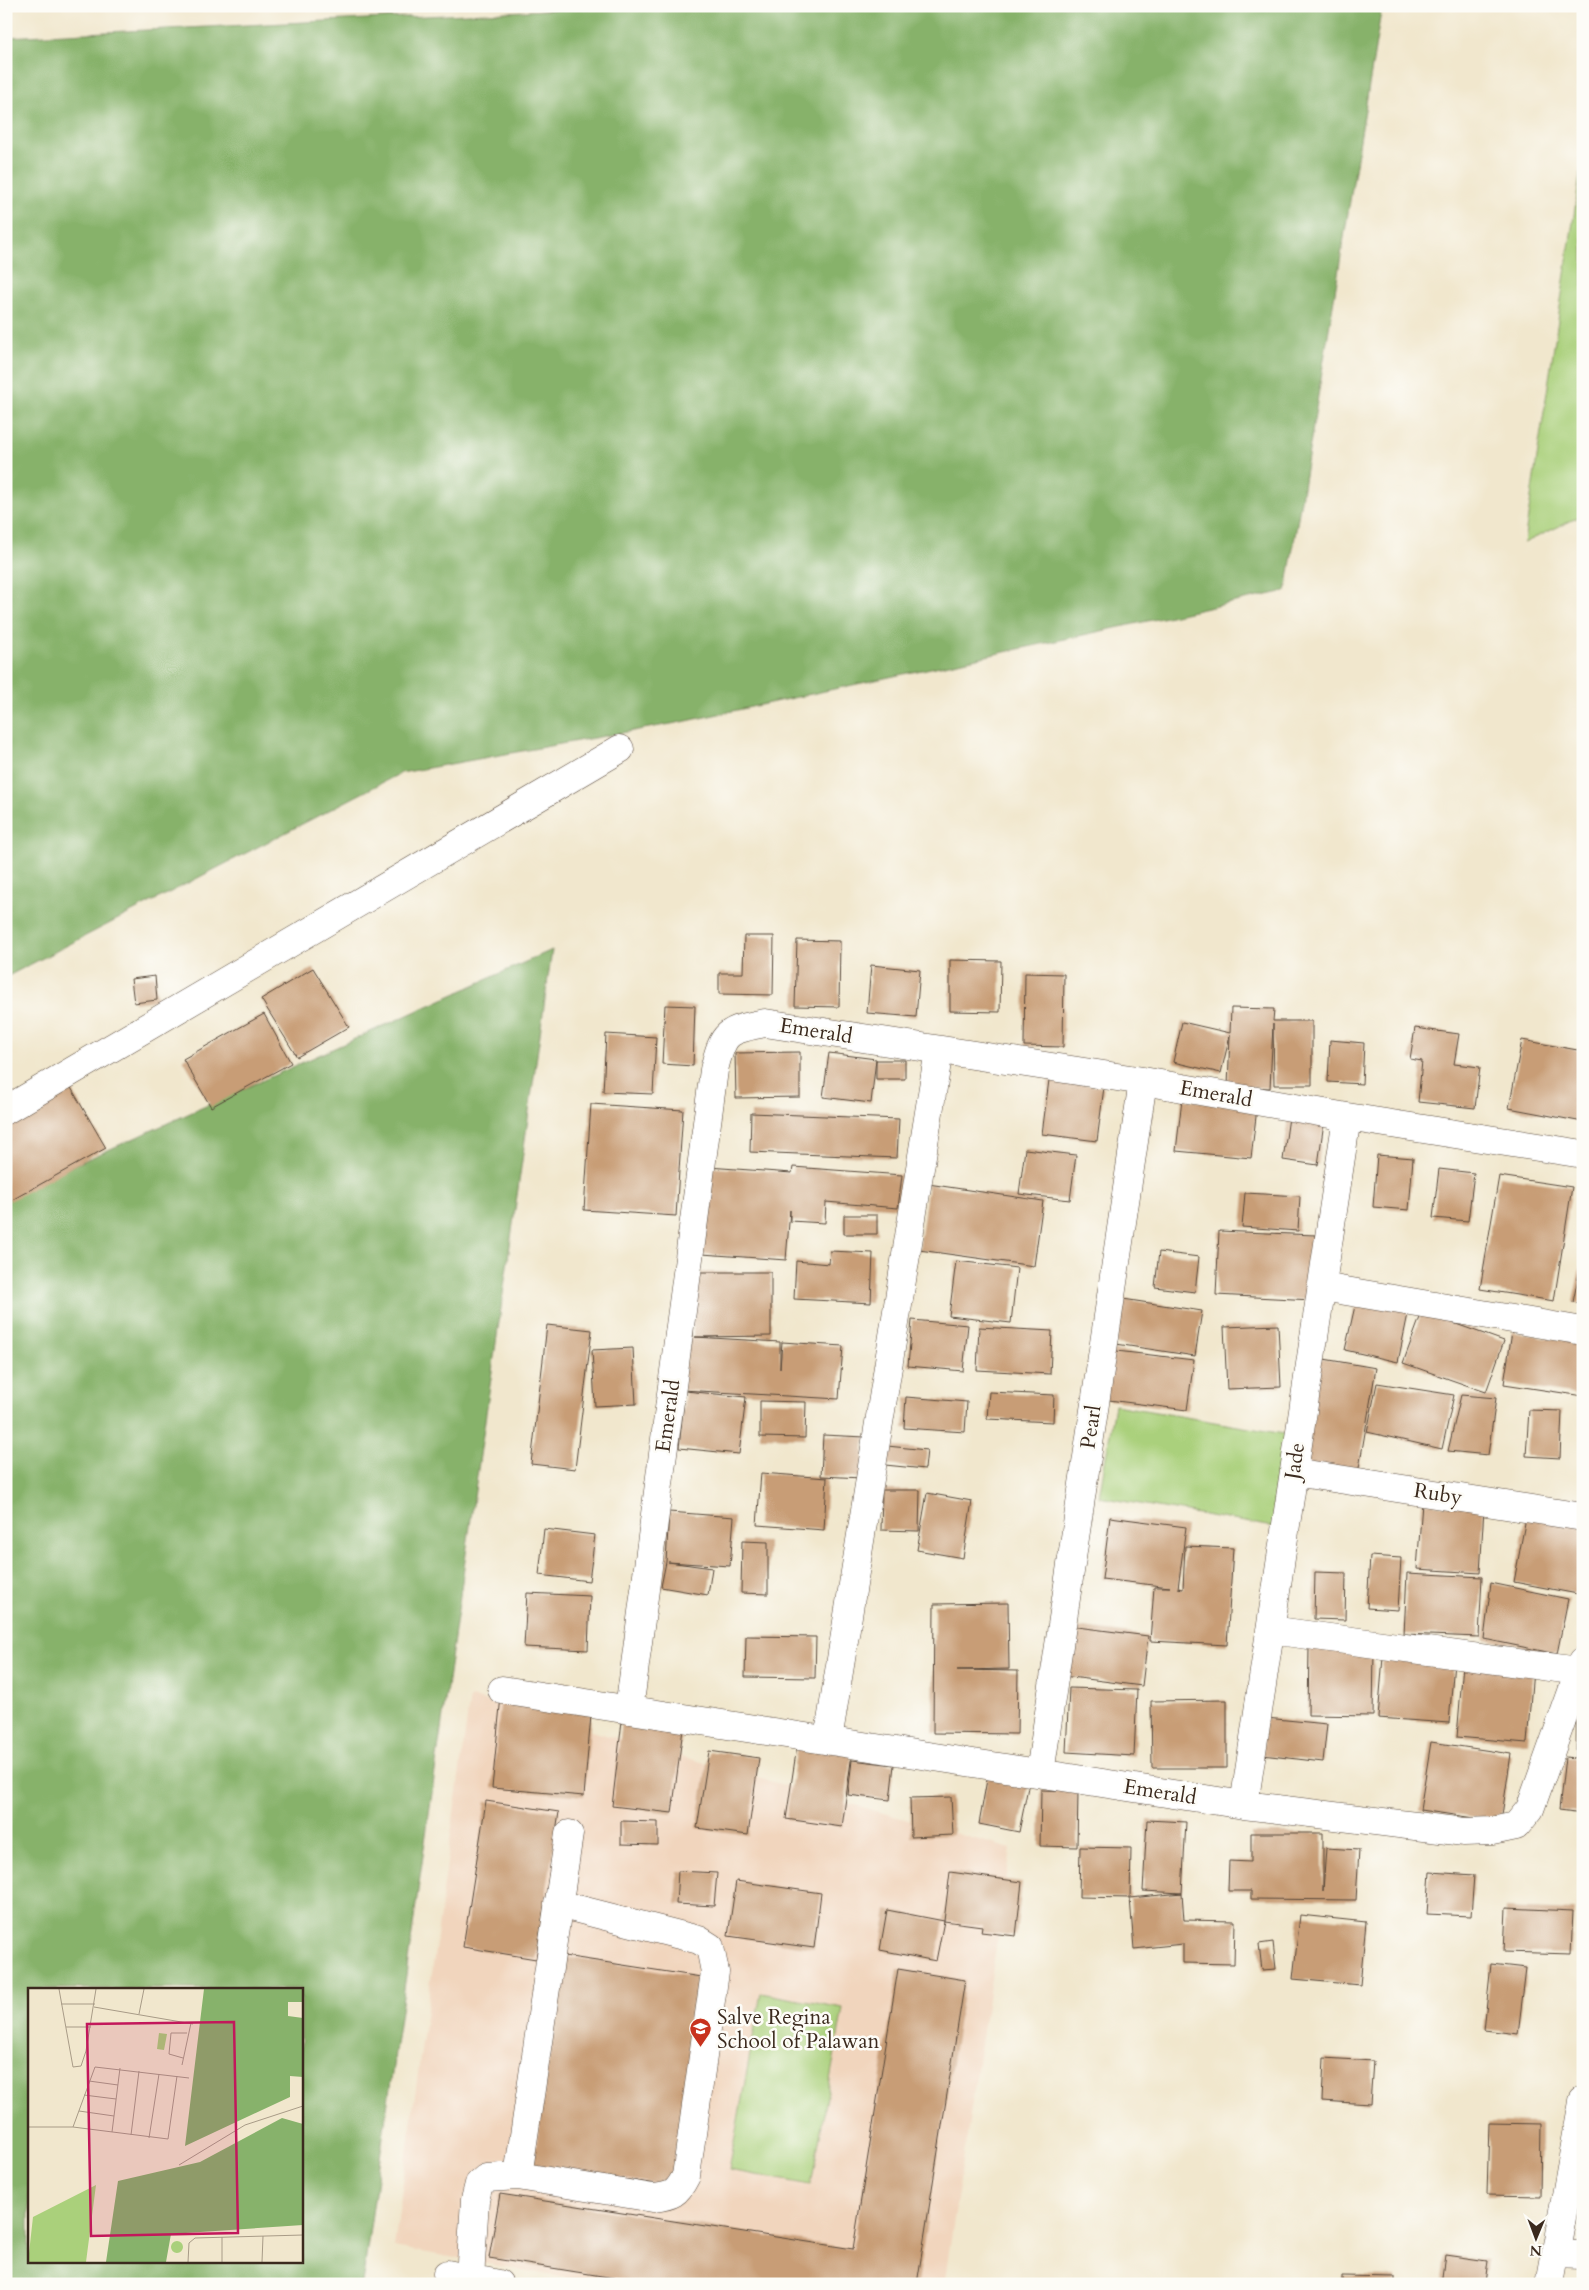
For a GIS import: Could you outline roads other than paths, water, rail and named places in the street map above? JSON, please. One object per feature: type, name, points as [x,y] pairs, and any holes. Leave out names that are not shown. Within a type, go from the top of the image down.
[{"type":"street","points":[[6,1110],[620,749]]},
{"type":"street","name":"Emerald","points":[[629,1710],[713,1080],[720,1046],[726,1035],[736,1030],[765,1023],[1143,1082],[1347,1117],[1583,1154]]},
{"type":"street","points":[[828,1740],[939,1050]]},
{"type":"street","name":"Pearl","points":[[1040,1773],[1143,1082]]},
{"type":"street","name":"Jade","points":[[1244,1805],[1347,1117]]},
{"type":"street","points":[[1322,1287],[1583,1331]]},
{"type":"street","name":"Ruby","points":[[1294,1472],[1583,1517]]},
{"type":"street","points":[[1270,1630],[1581,1666]]},
{"type":"street","name":"Emerald","points":[[502,1690],[1244,1805],[1464,1832],[1492,1831],[1516,1826],[1530,1809],[1581,1666]]},
{"type":"street","points":[[518,2176],[569,1834]]},
{"type":"street","points":[[499,2284],[459,2276],[479,2184],[486,2178],[518,2176],[653,2198],[670,2197],[680,2188],[686,2176],[715,1972],[710,1947],[700,1940],[558,1904]]},
{"type":"street","points":[[1550,2284],[1583,2101]]},
{"type":"street","points":[[1556,2254],[1583,2256]]},
{"type":"place","name":"Salve Regina School of Palawan","points":[[701,2048]]}]
